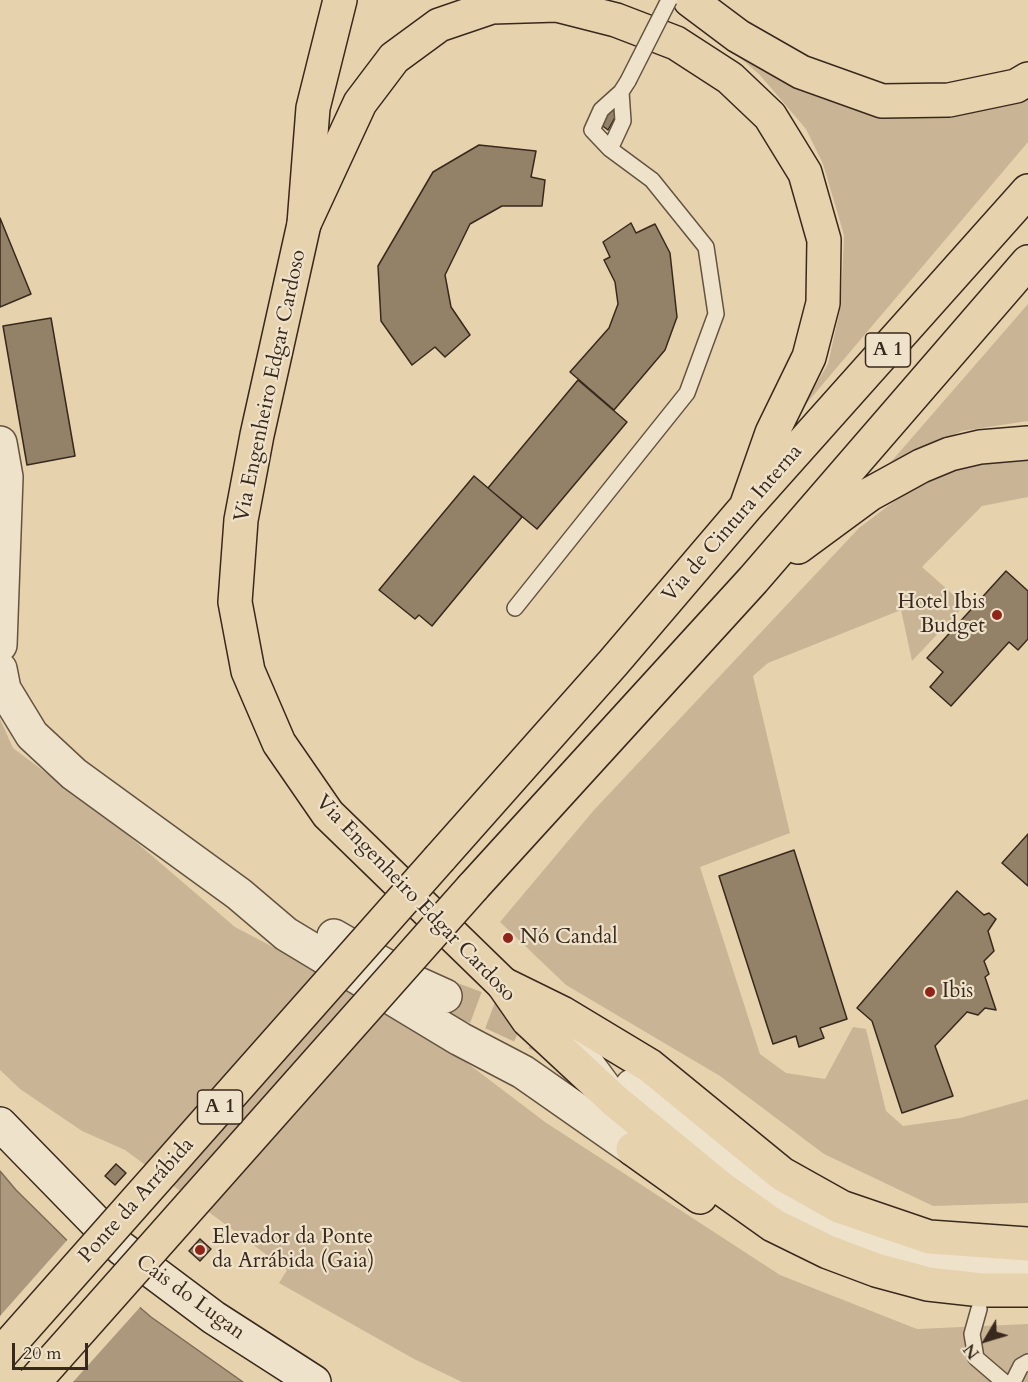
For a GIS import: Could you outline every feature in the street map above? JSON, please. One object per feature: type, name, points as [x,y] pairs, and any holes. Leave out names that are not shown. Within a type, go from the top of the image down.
[{"type":"main road","name":"Via Engenheiro Edgar Cardoso","points":[[340,0],[313,108],[304,224],[257,435],[242,520],[235,602],[248,671],[279,743],[328,813],[503,984],[528,1020],[623,1094],[721,1188],[773,1225],[828,1252],[876,1270],[928,1284],[982,1290],[1028,1290]]},
{"type":"main road","points":[[690,0],[738,36],[801,72],[882,101],[949,100],[1016,86],[1028,79]]},
{"type":"main road","points":[[304,224],[360,103],[394,58],[439,25],[492,7],[557,4],[616,21],[676,43],[730,78],[770,116],[805,174],[825,240],[823,303],[809,357],[772,434],[746,507]]},
{"type":"main road","name":"Via de Cintura Interna","points":[[440,858],[614,663],[746,507],[1028,191]]},
{"type":"main road","name":"A 1","points":[[753,580],[1028,262]]},
{"type":"main road","points":[[753,580],[870,494],[912,470],[950,454],[980,447],[1028,443]]},
{"type":"main road","name":"Ponte da Arrábida","points":[[34,1382],[473,886],[753,580]]},
{"type":"main road","name":"Ponte da Arrábida","points":[[0,1355],[440,858]]},
{"type":"main road","points":[[503,984],[562,1013],[650,1066],[782,1174],[841,1207],[929,1237],[1028,1244]]},
{"type":"main road","points":[[633,1149],[742,1227],[827,1272],[914,1300],[979,1308],[1028,1308]]},
{"type":"street","points":[[0,443],[6,477],[0,645]]},
{"type":"street","points":[[0,669],[4,689],[32,735],[65,766],[239,894],[286,934],[460,1039],[523,1072],[633,1149]]},
{"type":"street","points":[[239,894],[298,915],[414,982],[445,996]]},
{"type":"street","points":[[623,1094],[791,1208],[835,1233],[860,1244],[914,1261],[979,1270],[1028,1271]]},
{"type":"street","name":"Cais do Lugan","points":[[0,1124],[121,1248],[213,1317],[314,1382]]},
{"type":"lane","points":[[515,608],[687,393],[716,314],[706,246],[652,180],[610,149],[592,130],[601,110],[624,86],[669,0]]},
{"type":"lane","points":[[610,149],[623,121],[624,86]]},
{"type":"lane","points":[[562,1013],[613,1084],[623,1094]]},
{"type":"lane","points":[[979,1308],[972,1335],[976,1358],[1004,1382]]},
{"type":"lane","points":[[1013,1382],[1021,1366],[1028,1362]]},
{"type":"shaded area","points":[[733,52],[786,84],[875,114],[949,118],[1028,98],[1028,142],[800,411],[828,364],[841,305],[844,235],[823,164],[806,129],[759,74]]},
{"type":"shaded area","points":[[1028,304],[1028,421],[962,431],[890,463]]},
{"type":"shaded area","points":[[1028,459],[1028,497],[982,506],[922,567],[965,605],[912,661],[901,610],[768,663],[753,676],[790,833],[700,867],[760,1054],[786,1073],[825,1079],[853,1027],[866,1029],[886,1111],[903,1126],[960,1118],[1028,1099],[1028,1203],[933,1206],[824,1154],[720,1076],[566,985],[500,922],[594,810],[859,528],[909,490],[962,467]]},
{"type":"shaded area","points":[[0,719],[13,748],[122,830],[235,927],[408,1018],[545,1122],[780,1275],[917,1329],[1028,1324],[1028,1382],[462,1382],[414,1359],[279,1283],[287,1270],[125,1150],[82,1131],[20,1089],[0,1070]]},
{"type":"shaded area","points":[[0,1171],[16,1190],[101,1274],[151,1317],[243,1382],[0,1382]]},
{"type":"pier","points":[[69,1238],[142,1305],[73,1382],[0,1382],[0,1316]]},
{"type":"building","points":[[612,108],[615,108],[617,114],[608,130],[600,124]]},
{"type":"building","points":[[479,145],[536,151],[531,177],[545,180],[542,206],[502,206],[470,224],[445,275],[451,307],[470,335],[445,357],[435,347],[412,365],[381,321],[378,266],[433,172]]},
{"type":"building","points":[[0,218],[31,294],[0,307]]},
{"type":"building","points":[[631,223],[636,233],[655,224],[670,253],[677,317],[665,350],[614,410],[570,372],[609,328],[618,304],[615,282],[604,260],[610,257],[603,242]]},
{"type":"building","points":[[51,318],[75,456],[27,465],[3,326]]},
{"type":"building","points":[[578,380],[627,422],[537,529],[488,488]]},
{"type":"building","points":[[474,476],[522,517],[432,626],[419,615],[415,619],[379,590]]},
{"type":"building","name":"Hotel Ibis Budget","points":[[1006,571],[1028,591],[1028,639],[1018,650],[1009,642],[951,706],[930,687],[943,672],[927,658]]},
{"type":"building","points":[[1028,834],[1028,886],[1002,863]]},
{"type":"building","points":[[794,850],[847,1019],[820,1028],[824,1038],[799,1047],[796,1036],[773,1044],[719,876]]},
{"type":"building","name":"Ibis","points":[[957,891],[984,915],[989,913],[996,919],[988,931],[994,951],[984,961],[989,974],[985,977],[996,1010],[985,1008],[978,1015],[967,1012],[935,1046],[953,1096],[902,1113],[872,1021],[857,1008]]},
{"type":"building","points":[[116,1164],[126,1173],[115,1185],[105,1176]]},
{"type":"building","name":"Elevador da Ponte da Arrábida (Gaia)","points":[[200,1239],[211,1249],[200,1261],[189,1251]]},
{"type":"tunnel","points":[[445,996],[496,1015],[550,1040]]},
{"type":"place","name":"Hotel Ibis Budget","points":[[997,615]]},
{"type":"place","name":"Nó Candal","points":[[508,938]]},
{"type":"place","name":"Ibis","points":[[930,992]]},
{"type":"place","name":"Elevador da Ponte da Arrábida (Gaia)","points":[[200,1250]]}]
